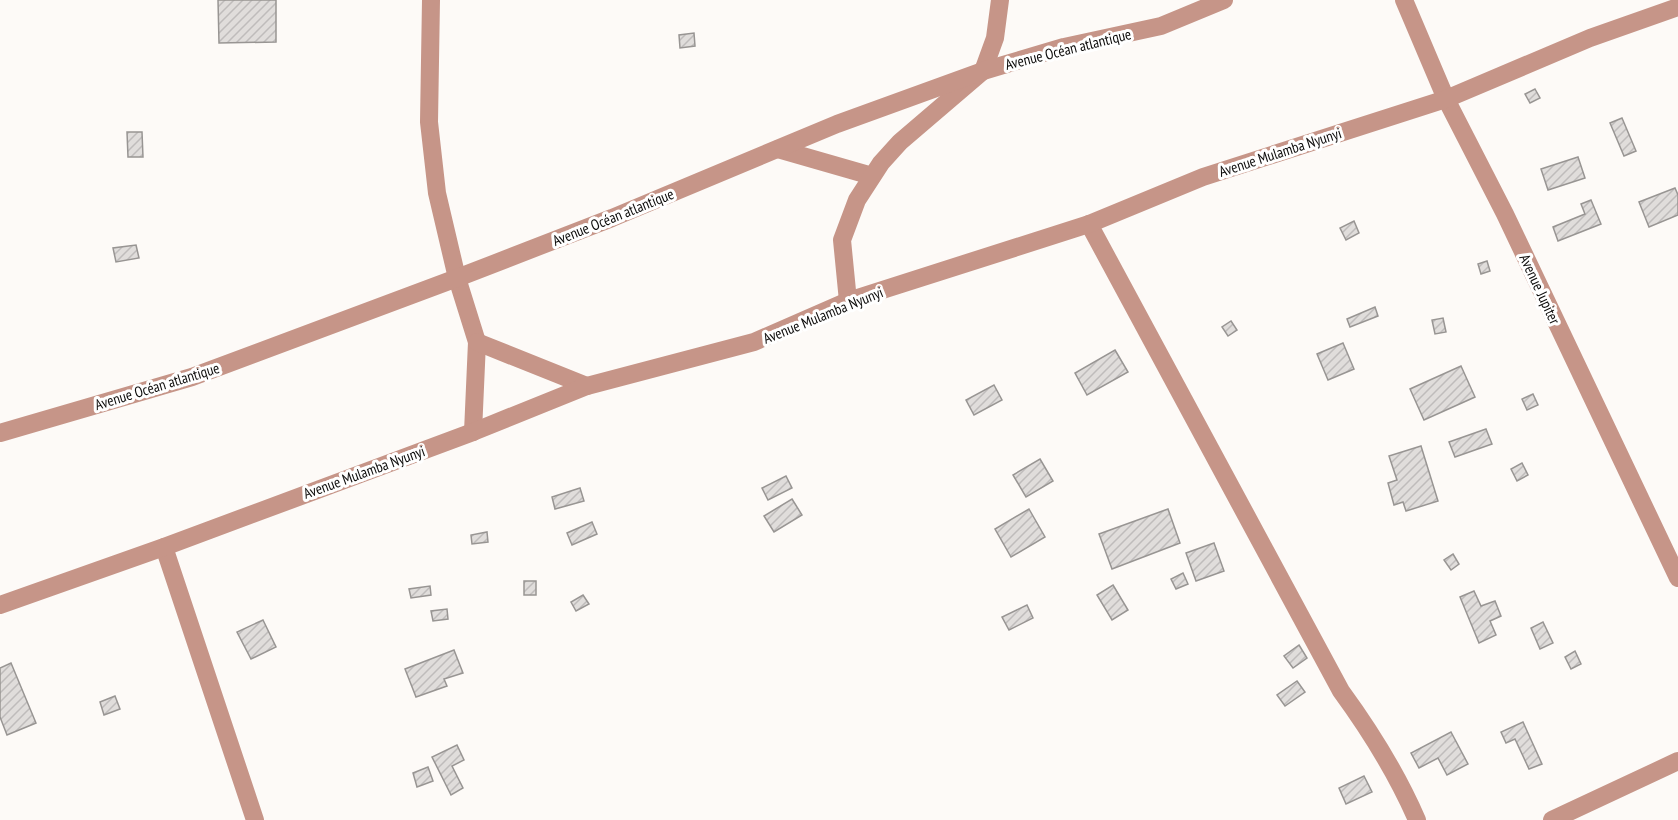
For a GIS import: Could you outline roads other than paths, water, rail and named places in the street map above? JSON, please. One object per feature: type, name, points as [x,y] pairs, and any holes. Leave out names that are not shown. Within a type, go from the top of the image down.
[{"type":"street","points":[[431,0],[429,122],[436,193],[457,278],[477,342],[473,432]]},
{"type":"street","points":[[848,302],[842,240],[857,200],[881,163],[900,142],[983,70],[995,38],[1000,0]]},
{"type":"street","name":"Avenue Océan atlantique","points":[[0,433],[192,377],[612,218],[837,124],[983,70],[1064,47],[1161,26],[1224,0]]},
{"type":"street","name":"Avenue Jupiter","points":[[1404,0],[1446,99],[1505,214],[1678,578]]},
{"type":"street","name":"Avenue Mulamba Nyunyi","points":[[0,605],[164,547],[473,432],[587,386],[754,342],[848,302],[1089,224],[1203,177],[1446,99],[1590,38],[1678,7]]},
{"type":"street","points":[[778,148],[872,176]]},
{"type":"street","points":[[1089,224],[1341,692],[1370,731],[1417,820]]},
{"type":"street","points":[[477,342],[587,386]]},
{"type":"street","points":[[164,547],[255,820]]},
{"type":"street","points":[[1552,820],[1678,761]]}]
